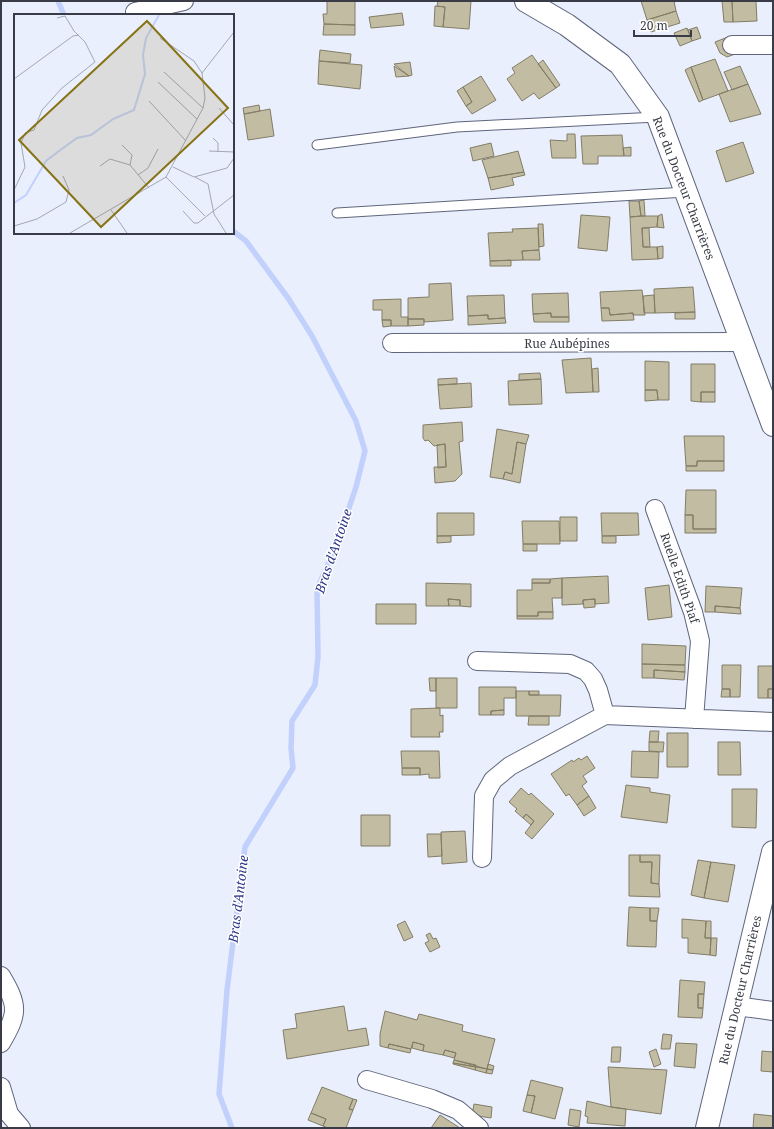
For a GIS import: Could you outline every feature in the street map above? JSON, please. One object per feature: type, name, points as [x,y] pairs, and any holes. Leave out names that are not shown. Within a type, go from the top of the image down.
[{"type":"street","points":[[135,12],[184,1]]},
{"type":"street","name":"Rue du Docteur Charrières","points":[[526,1],[567,25],[620,64],[658,117],[773,425]]},
{"type":"street","points":[[732,45],[773,45]]},
{"type":"street","name":"Rue Aubépines","points":[[392,343],[742,342]]},
{"type":"street","name":"Ruelle Edith Piaf","points":[[655,509],[694,612],[700,640],[694,719]]},
{"type":"street","points":[[477,661],[570,664],[586,671],[593,679],[598,690],[605,715]]},
{"type":"street","points":[[482,858],[484,796],[493,780],[510,766],[605,715],[773,722]]},
{"type":"street","name":"Rue du Docteur Charrières","points":[[707,1128],[773,852]]},
{"type":"street","points":[[1,976],[8,987],[15,1014],[12,1024],[1,1043]]},
{"type":"street","points":[[736,1006],[773,1011]]},
{"type":"street","points":[[367,1080],[445,1104],[458,1110],[478,1128]]},
{"type":"street","points":[[1,1087],[9,1114],[21,1128]]},
{"type":"lane","points":[[317,145],[457,127],[658,117]]},
{"type":"lane","points":[[337,213],[686,192]]},
{"type":"building","points":[[327,1],[355,1],[355,25],[324,24],[323,14],[327,14]]},
{"type":"building","points":[[438,1],[471,1],[469,29],[443,27],[445,7],[437,6]]},
{"type":"building","points":[[641,1],[674,1],[676,11],[647,20]]},
{"type":"building","points":[[722,1],[732,1],[733,22],[724,22]]},
{"type":"building","points":[[732,1],[756,1],[757,21],[733,22]]},
{"type":"building","points":[[435,6],[445,7],[443,27],[434,26]]},
{"type":"building","points":[[676,11],[680,23],[651,32],[647,20]]},
{"type":"building","points":[[402,13],[404,25],[371,28],[369,17]]},
{"type":"building","points":[[324,24],[355,25],[355,35],[323,35]]},
{"type":"building","points":[[697,27],[701,38],[692,41],[688,30]]},
{"type":"building","points":[[687,28],[692,41],[680,46],[674,33]]},
{"type":"building","points":[[728,37],[735,54],[727,57],[720,53],[715,42]]},
{"type":"building","points":[[320,50],[351,54],[350,63],[319,61]]},
{"type":"building","points":[[532,55],[556,88],[539,99],[534,93],[522,101],[507,79],[515,73],[512,68]]},
{"type":"building","points":[[715,59],[728,91],[703,100],[691,67]]},
{"type":"building","points":[[543,60],[560,85],[556,88],[538,64]]},
{"type":"building","points":[[319,61],[362,65],[360,89],[318,84]]},
{"type":"building","points":[[410,62],[412,75],[409,76],[394,64]]},
{"type":"building","points":[[394,66],[409,76],[396,77]]},
{"type":"building","points":[[740,66],[748,84],[732,90],[724,72]]},
{"type":"building","points":[[691,67],[703,100],[699,102],[685,70]]},
{"type":"building","points":[[481,76],[496,100],[472,114],[466,106],[472,102],[463,87]]},
{"type":"building","points":[[748,84],[761,114],[730,122],[719,94]]},
{"type":"building","points":[[463,87],[472,102],[466,106],[457,91]]},
{"type":"building","points":[[259,105],[260,111],[244,114],[243,108]]},
{"type":"building","points":[[270,109],[274,136],[248,140],[244,114]]},
{"type":"building","points":[[567,134],[575,134],[576,158],[552,158],[550,140],[567,141]]},
{"type":"building","points":[[622,135],[624,156],[598,156],[598,164],[583,164],[581,136]]},
{"type":"building","points":[[743,142],[754,173],[726,182],[716,151]]},
{"type":"building","points":[[491,143],[494,156],[473,161],[470,148]]},
{"type":"building","points":[[631,147],[631,156],[624,156],[623,148]]},
{"type":"building","points":[[518,151],[524,172],[488,178],[482,160]]},
{"type":"building","points":[[524,172],[525,175],[512,178],[514,185],[491,190],[488,178]]},
{"type":"building","points":[[644,200],[645,216],[641,216],[639,201]]},
{"type":"building","points":[[629,201],[639,201],[641,216],[630,217]]},
{"type":"building","points":[[662,214],[664,228],[657,227],[658,216]]},
{"type":"building","points":[[581,215],[610,217],[607,251],[578,248]]},
{"type":"building","points":[[658,216],[657,227],[642,228],[643,247],[657,247],[658,259],[632,260],[630,217]]},
{"type":"building","points":[[538,224],[543,224],[544,246],[539,247]]},
{"type":"building","points":[[538,228],[539,250],[522,251],[523,260],[490,261],[488,233],[513,232],[512,229]]},
{"type":"building","points":[[642,228],[649,228],[650,247],[643,247]]},
{"type":"building","points":[[663,246],[663,258],[658,259],[657,247]]},
{"type":"building","points":[[539,250],[540,260],[523,260],[522,251]]},
{"type":"building","points":[[511,260],[511,266],[490,266],[490,261]]},
{"type":"building","points":[[451,283],[453,320],[424,322],[424,319],[408,319],[408,298],[429,297],[429,284]]},
{"type":"building","points":[[693,287],[695,312],[655,313],[654,289]]},
{"type":"building","points":[[642,290],[645,315],[633,315],[633,313],[610,315],[609,308],[601,308],[600,292]]},
{"type":"building","points":[[568,293],[569,317],[551,317],[551,313],[533,314],[532,294]]},
{"type":"building","points":[[504,295],[505,318],[488,319],[488,315],[468,316],[467,296]]},
{"type":"building","points":[[654,295],[655,313],[644,313],[643,296]]},
{"type":"building","points":[[401,299],[401,317],[408,317],[408,326],[391,326],[391,320],[382,320],[382,310],[373,310],[373,300]]},
{"type":"building","points":[[601,308],[609,308],[610,315],[633,313],[634,320],[602,321]]},
{"type":"building","points":[[695,312],[695,319],[675,319],[675,313]]},
{"type":"building","points":[[551,313],[551,317],[569,317],[569,322],[534,322],[533,314]]},
{"type":"building","points":[[488,315],[488,319],[505,318],[506,323],[468,325],[468,316]]},
{"type":"building","points":[[408,319],[424,319],[424,325],[408,326]]},
{"type":"building","points":[[382,320],[391,320],[391,326],[383,327]]},
{"type":"building","points":[[591,358],[593,392],[566,393],[562,360]]},
{"type":"building","points":[[645,361],[669,362],[669,400],[658,400],[657,390],[645,390]]},
{"type":"building","points":[[691,364],[715,364],[715,392],[701,392],[701,402],[691,401]]},
{"type":"building","points":[[598,368],[599,392],[593,392],[592,369]]},
{"type":"building","points":[[540,373],[541,379],[519,380],[519,374]]},
{"type":"building","points":[[457,378],[457,384],[438,385],[438,379]]},
{"type":"building","points":[[541,379],[542,404],[509,405],[508,381]]},
{"type":"building","points":[[471,383],[472,407],[440,409],[438,385]]},
{"type":"building","points":[[645,390],[657,390],[658,400],[645,401]]},
{"type":"building","points":[[701,392],[715,392],[715,402],[701,402]]},
{"type":"building","points":[[462,422],[463,441],[459,442],[462,474],[455,481],[435,483],[434,467],[446,467],[445,444],[434,446],[428,440],[425,441],[423,438],[423,425]]},
{"type":"building","points":[[497,429],[529,435],[526,444],[517,442],[512,474],[505,472],[503,479],[490,477]]},
{"type":"building","points":[[684,436],[724,436],[724,461],[697,461],[697,466],[686,466]]},
{"type":"building","points":[[517,442],[526,444],[520,483],[503,479],[505,472],[512,474]]},
{"type":"building","points":[[445,444],[446,467],[438,468],[437,445]]},
{"type":"building","points":[[697,461],[724,461],[724,471],[686,471],[686,466],[697,466]]},
{"type":"building","points":[[686,490],[716,490],[716,529],[693,529],[693,515],[685,515]]},
{"type":"building","points":[[437,513],[474,513],[474,535],[437,536]]},
{"type":"building","points":[[601,513],[638,513],[639,535],[602,536]]},
{"type":"building","points":[[685,515],[693,515],[693,529],[716,529],[716,533],[685,533]]},
{"type":"building","points":[[560,517],[577,517],[577,541],[560,541]]},
{"type":"building","points":[[522,521],[559,521],[560,544],[523,544]]},
{"type":"building","points":[[437,536],[451,536],[451,542],[437,543]]},
{"type":"building","points":[[602,536],[616,536],[616,543],[602,543]]},
{"type":"building","points":[[523,544],[537,544],[537,551],[523,551]]},
{"type":"building","points":[[608,576],[609,603],[595,604],[595,599],[583,600],[583,604],[562,605],[562,578]]},
{"type":"building","points":[[562,578],[562,598],[552,598],[553,612],[538,612],[538,616],[517,616],[517,590],[532,590],[532,583],[550,583],[550,579]]},
{"type":"building","points":[[532,579],[550,579],[550,583],[532,583]]},
{"type":"building","points":[[426,583],[471,584],[471,607],[460,606],[460,600],[448,599],[449,606],[426,606]]},
{"type":"building","points":[[669,585],[672,617],[648,620],[645,588]]},
{"type":"building","points":[[706,586],[742,588],[740,608],[715,606],[715,612],[705,612]]},
{"type":"building","points":[[448,599],[460,600],[460,606],[449,606]]},
{"type":"building","points":[[595,599],[595,607],[584,608],[583,600]]},
{"type":"building","points":[[376,604],[416,604],[416,624],[376,624]]},
{"type":"building","points":[[715,606],[740,608],[741,614],[715,612]]},
{"type":"building","points":[[538,612],[553,612],[553,619],[517,619],[517,616],[538,616]]},
{"type":"building","points":[[642,644],[686,646],[685,665],[642,664]]},
{"type":"building","points":[[642,664],[685,665],[685,672],[654,670],[654,678],[642,678]]},
{"type":"building","points":[[722,665],[741,665],[740,697],[730,697],[730,689],[722,689]]},
{"type":"building","points":[[758,666],[773,666],[773,689],[768,689],[768,698],[758,698]]},
{"type":"building","points":[[654,670],[685,672],[684,680],[654,678]]},
{"type":"building","points":[[429,678],[436,678],[436,691],[430,691]]},
{"type":"building","points":[[436,678],[457,678],[457,708],[436,708]]},
{"type":"building","points":[[479,687],[516,687],[516,698],[504,698],[504,710],[491,711],[491,715],[479,715]]},
{"type":"building","points":[[722,689],[730,689],[730,697],[721,697]]},
{"type":"building","points":[[768,689],[773,689],[773,698],[768,698]]},
{"type":"building","points":[[516,691],[529,691],[529,695],[561,695],[560,716],[516,716]]},
{"type":"building","points":[[529,691],[539,691],[539,695],[529,695]]},
{"type":"building","points":[[440,708],[440,716],[443,715],[443,732],[439,732],[440,737],[411,737],[411,709]]},
{"type":"building","points":[[504,710],[504,715],[491,715],[491,711]]},
{"type":"building","points":[[529,716],[549,716],[549,725],[528,725]]},
{"type":"building","points":[[650,731],[659,731],[658,742],[649,742]]},
{"type":"building","points":[[667,733],[688,733],[688,767],[667,767]]},
{"type":"building","points":[[649,742],[664,742],[663,752],[649,751]]},
{"type":"building","points":[[718,742],[740,742],[741,775],[718,775]]},
{"type":"building","points":[[401,751],[439,751],[440,778],[429,778],[429,774],[420,775],[420,768],[402,768]]},
{"type":"building","points":[[632,751],[659,752],[658,778],[631,777]]},
{"type":"building","points":[[587,756],[595,768],[583,776],[587,782],[582,786],[589,796],[577,805],[569,794],[566,796],[551,774],[572,760],[573,762],[579,758],[581,760]]},
{"type":"building","points":[[402,768],[420,768],[420,775],[402,775]]},
{"type":"building","points":[[626,785],[650,788],[650,792],[670,795],[667,823],[621,817]]},
{"type":"building","points":[[521,788],[529,795],[531,793],[554,814],[532,839],[525,833],[534,821],[526,814],[523,818],[515,811],[517,809],[509,802]]},
{"type":"building","points":[[732,789],[757,789],[756,828],[732,827]]},
{"type":"building","points":[[589,796],[596,808],[584,816],[577,805]]},
{"type":"building","points":[[526,814],[534,821],[531,825],[523,818]]},
{"type":"building","points":[[361,815],[390,815],[390,846],[361,846]]},
{"type":"building","points":[[465,831],[467,862],[442,864],[441,832]]},
{"type":"building","points":[[427,834],[441,834],[442,856],[428,857]]},
{"type":"building","points":[[629,855],[640,855],[640,862],[652,862],[651,883],[659,884],[660,897],[629,896]]},
{"type":"building","points":[[640,855],[660,855],[659,884],[651,883],[652,862],[640,862]]},
{"type":"building","points":[[698,860],[711,862],[704,898],[691,895]]},
{"type":"building","points":[[711,862],[735,865],[728,902],[704,898]]},
{"type":"building","points":[[629,907],[650,908],[650,921],[657,921],[656,947],[627,946]]},
{"type":"building","points":[[650,908],[659,908],[657,921],[650,921]]},
{"type":"building","points":[[682,919],[706,921],[705,938],[711,938],[710,955],[688,953],[688,938],[682,938]]},
{"type":"building","points":[[405,921],[413,937],[404,941],[397,925]]},
{"type":"building","points":[[706,921],[711,921],[711,938],[705,938]]},
{"type":"building","points":[[430,933],[433,939],[436,938],[440,947],[430,952],[425,943],[429,941],[426,935]]},
{"type":"building","points":[[711,938],[717,938],[716,956],[710,955]]},
{"type":"building","points":[[680,980],[705,982],[704,994],[698,994],[698,1008],[703,1008],[702,1018],[678,1017]]},
{"type":"building","points":[[698,994],[704,994],[703,1008],[698,1008]]},
{"type":"building","points":[[344,1006],[348,1031],[366,1028],[369,1045],[287,1059],[283,1030],[297,1028],[295,1014]]},
{"type":"building","points":[[385,1011],[417,1020],[419,1014],[463,1025],[462,1031],[495,1039],[487,1069],[454,1060],[456,1053],[445,1050],[443,1055],[423,1051],[424,1045],[413,1042],[411,1049],[389,1044],[388,1048],[380,1046],[380,1034]]},
{"type":"building","points":[[663,1034],[672,1035],[670,1049],[661,1049]]},
{"type":"building","points":[[413,1042],[424,1045],[423,1051],[412,1048]]},
{"type":"building","points":[[676,1043],[697,1044],[695,1068],[674,1066]]},
{"type":"building","points":[[389,1044],[411,1049],[410,1053],[388,1048]]},
{"type":"building","points":[[612,1047],[621,1047],[620,1062],[611,1062]]},
{"type":"building","points":[[656,1049],[661,1064],[654,1067],[649,1052]]},
{"type":"building","points":[[445,1050],[456,1053],[454,1058],[443,1055]]},
{"type":"building","points":[[762,1051],[773,1052],[773,1072],[761,1071]]},
{"type":"building","points":[[454,1060],[476,1065],[476,1067],[453,1063]]},
{"type":"building","points":[[453,1063],[476,1067],[475,1070]]},
{"type":"building","points":[[488,1064],[494,1066],[493,1070],[487,1069]]},
{"type":"building","points":[[476,1067],[487,1069],[486,1073],[475,1070]]},
{"type":"building","points":[[608,1067],[667,1070],[661,1114],[611,1107]]},
{"type":"building","points":[[487,1069],[493,1070],[492,1074],[486,1073]]},
{"type":"building","points":[[531,1080],[563,1088],[555,1119],[531,1113],[535,1096],[527,1095]]},
{"type":"building","points":[[322,1087],[353,1099],[349,1109],[353,1110],[346,1128],[328,1128],[323,1126],[326,1119],[311,1113]]},
{"type":"building","points":[[527,1095],[535,1096],[531,1113],[523,1111]]},
{"type":"building","points":[[353,1099],[357,1100],[353,1110],[349,1109]]},
{"type":"building","points":[[587,1101],[626,1109],[625,1126],[587,1123],[588,1117],[585,1116]]},
{"type":"building","points":[[474,1104],[492,1107],[491,1118],[472,1115]]},
{"type":"building","points":[[570,1109],[581,1111],[579,1127],[568,1125]]},
{"type":"building","points":[[311,1113],[326,1119],[323,1126],[308,1120]]},
{"type":"building","points":[[754,1114],[773,1116],[773,1128],[753,1128]]},
{"type":"building","points":[[440,1115],[460,1128],[431,1128]]},
{"type":"waterway","name":"Bras d'Antoine","points":[[58,1],[64,14]]},
{"type":"waterway","name":"Bras d'Antoine","points":[[232,1128],[219,1094],[227,990],[245,847],[293,768],[291,748],[292,721],[315,685],[318,657],[317,589],[337,544],[356,487],[365,451],[356,421],[312,336],[288,298],[246,241],[234,232]]}]
